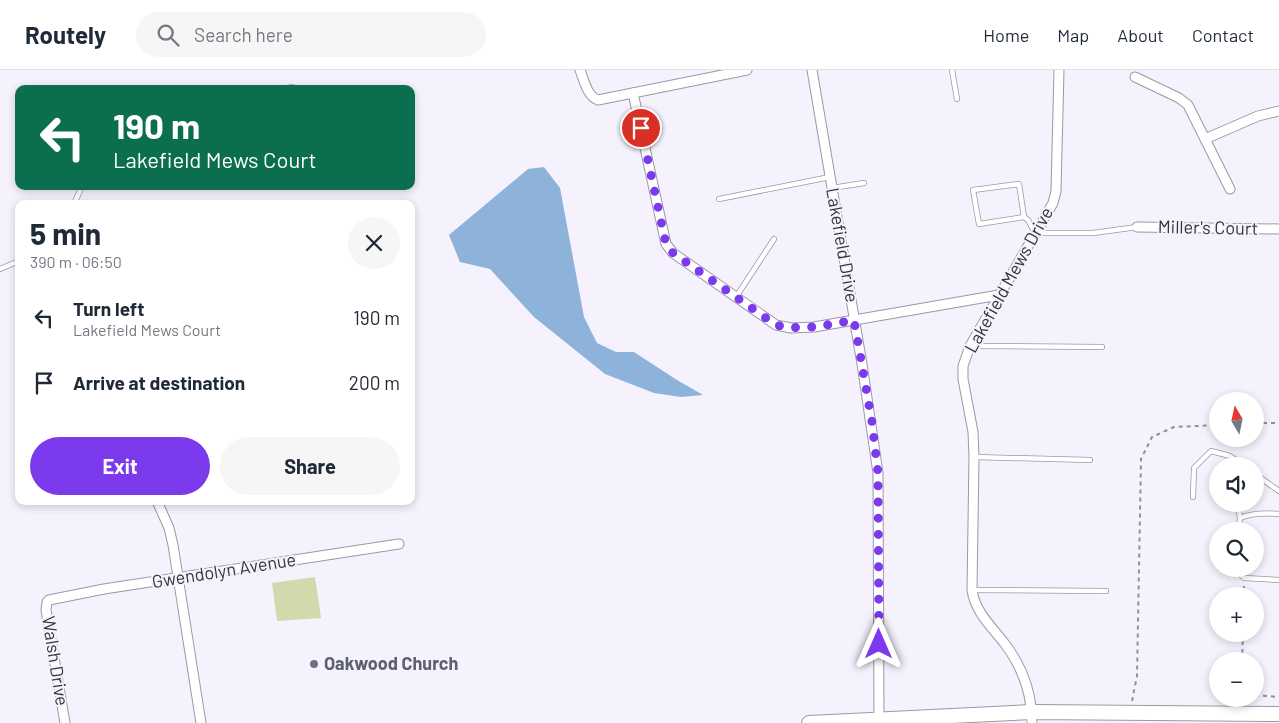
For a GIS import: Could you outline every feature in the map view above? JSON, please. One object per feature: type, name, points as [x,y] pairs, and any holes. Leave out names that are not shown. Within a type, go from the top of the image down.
[{"type":"street","points":[[580,70],[588,91],[594,99],[598,100],[718,73],[747,70]]},
{"type":"street","name":"Lakefield Drive","points":[[812,70],[872,422],[878,473],[879,721]]},
{"type":"street","name":"Lakefield Mews Drive","points":[[1032,718],[1024,676],[1014,657],[976,606],[972,590],[973,432],[963,379],[964,358],[970,346],[1053,203],[1056,191],[1059,70]]},
{"type":"street","points":[[1135,77],[1179,98],[1188,105],[1230,189]]},
{"type":"street","points":[[633,93],[666,244],[673,253],[776,325],[791,328],[814,327],[999,295]]},
{"type":"street","points":[[1206,139],[1258,116],[1279,111]]},
{"type":"street","name":"Miller's Court","points":[[1137,227],[1279,229]]},
{"type":"street","points":[[159,505],[169,528],[201,723]]},
{"type":"street","name":"Gwendolyn Avenue","points":[[48,600],[104,589],[399,544]]},
{"type":"street","name":"Walsh Drive","points":[[48,600],[46,610],[65,723]]},
{"type":"street","points":[[809,723],[1032,718],[1130,713],[1279,714]]},
{"type":"lane","points":[[952,70],[957,99]]},
{"type":"lane","points":[[719,199],[830,177]]},
{"type":"lane","points":[[832,188],[864,183]]},
{"type":"lane","points":[[1024,218],[1019,184],[973,190],[979,224],[1024,218],[1028,220],[1035,233],[1093,233],[1137,227]]},
{"type":"lane","points":[[736,297],[774,238]]},
{"type":"lane","points":[[0,269],[15,263]]},
{"type":"lane","points":[[970,346],[1102,347]]},
{"type":"lane","points":[[1193,497],[1194,468],[1211,451],[1231,457]]},
{"type":"lane","points":[[974,457],[1090,460]]},
{"type":"lane","points":[[1264,480],[1279,491]]},
{"type":"lane","points":[[1239,512],[1239,522]]},
{"type":"lane","points":[[1240,518],[1253,515],[1279,514]]},
{"type":"lane","points":[[1244,578],[1279,580]]},
{"type":"lane","points":[[972,590],[1106,592]]},
{"type":"path","points":[[1264,423],[1279,422]]},
{"type":"path","points":[[1130,713],[1137,676],[1141,459],[1152,437],[1174,427],[1209,425]]},
{"type":"path","points":[[1244,578],[1244,587]]},
{"type":"path","points":[[1264,696],[1279,697]]},
{"type":"green space","points":[[315,577],[321,618],[277,621],[272,583]]},
{"type":"water","points":[[544,167],[560,188],[584,317],[597,343],[616,352],[634,352],[703,395],[681,397],[654,393],[605,374],[534,317],[490,269],[460,262],[449,235],[528,169]]},
{"type":"place","name":"Oakwood Church","points":[[314,664]]},
{"type":"route","points":[[641,128],[666,244],[673,253],[776,325],[791,328],[814,327],[854,320],[875,441],[878,473],[879,644]]}]
